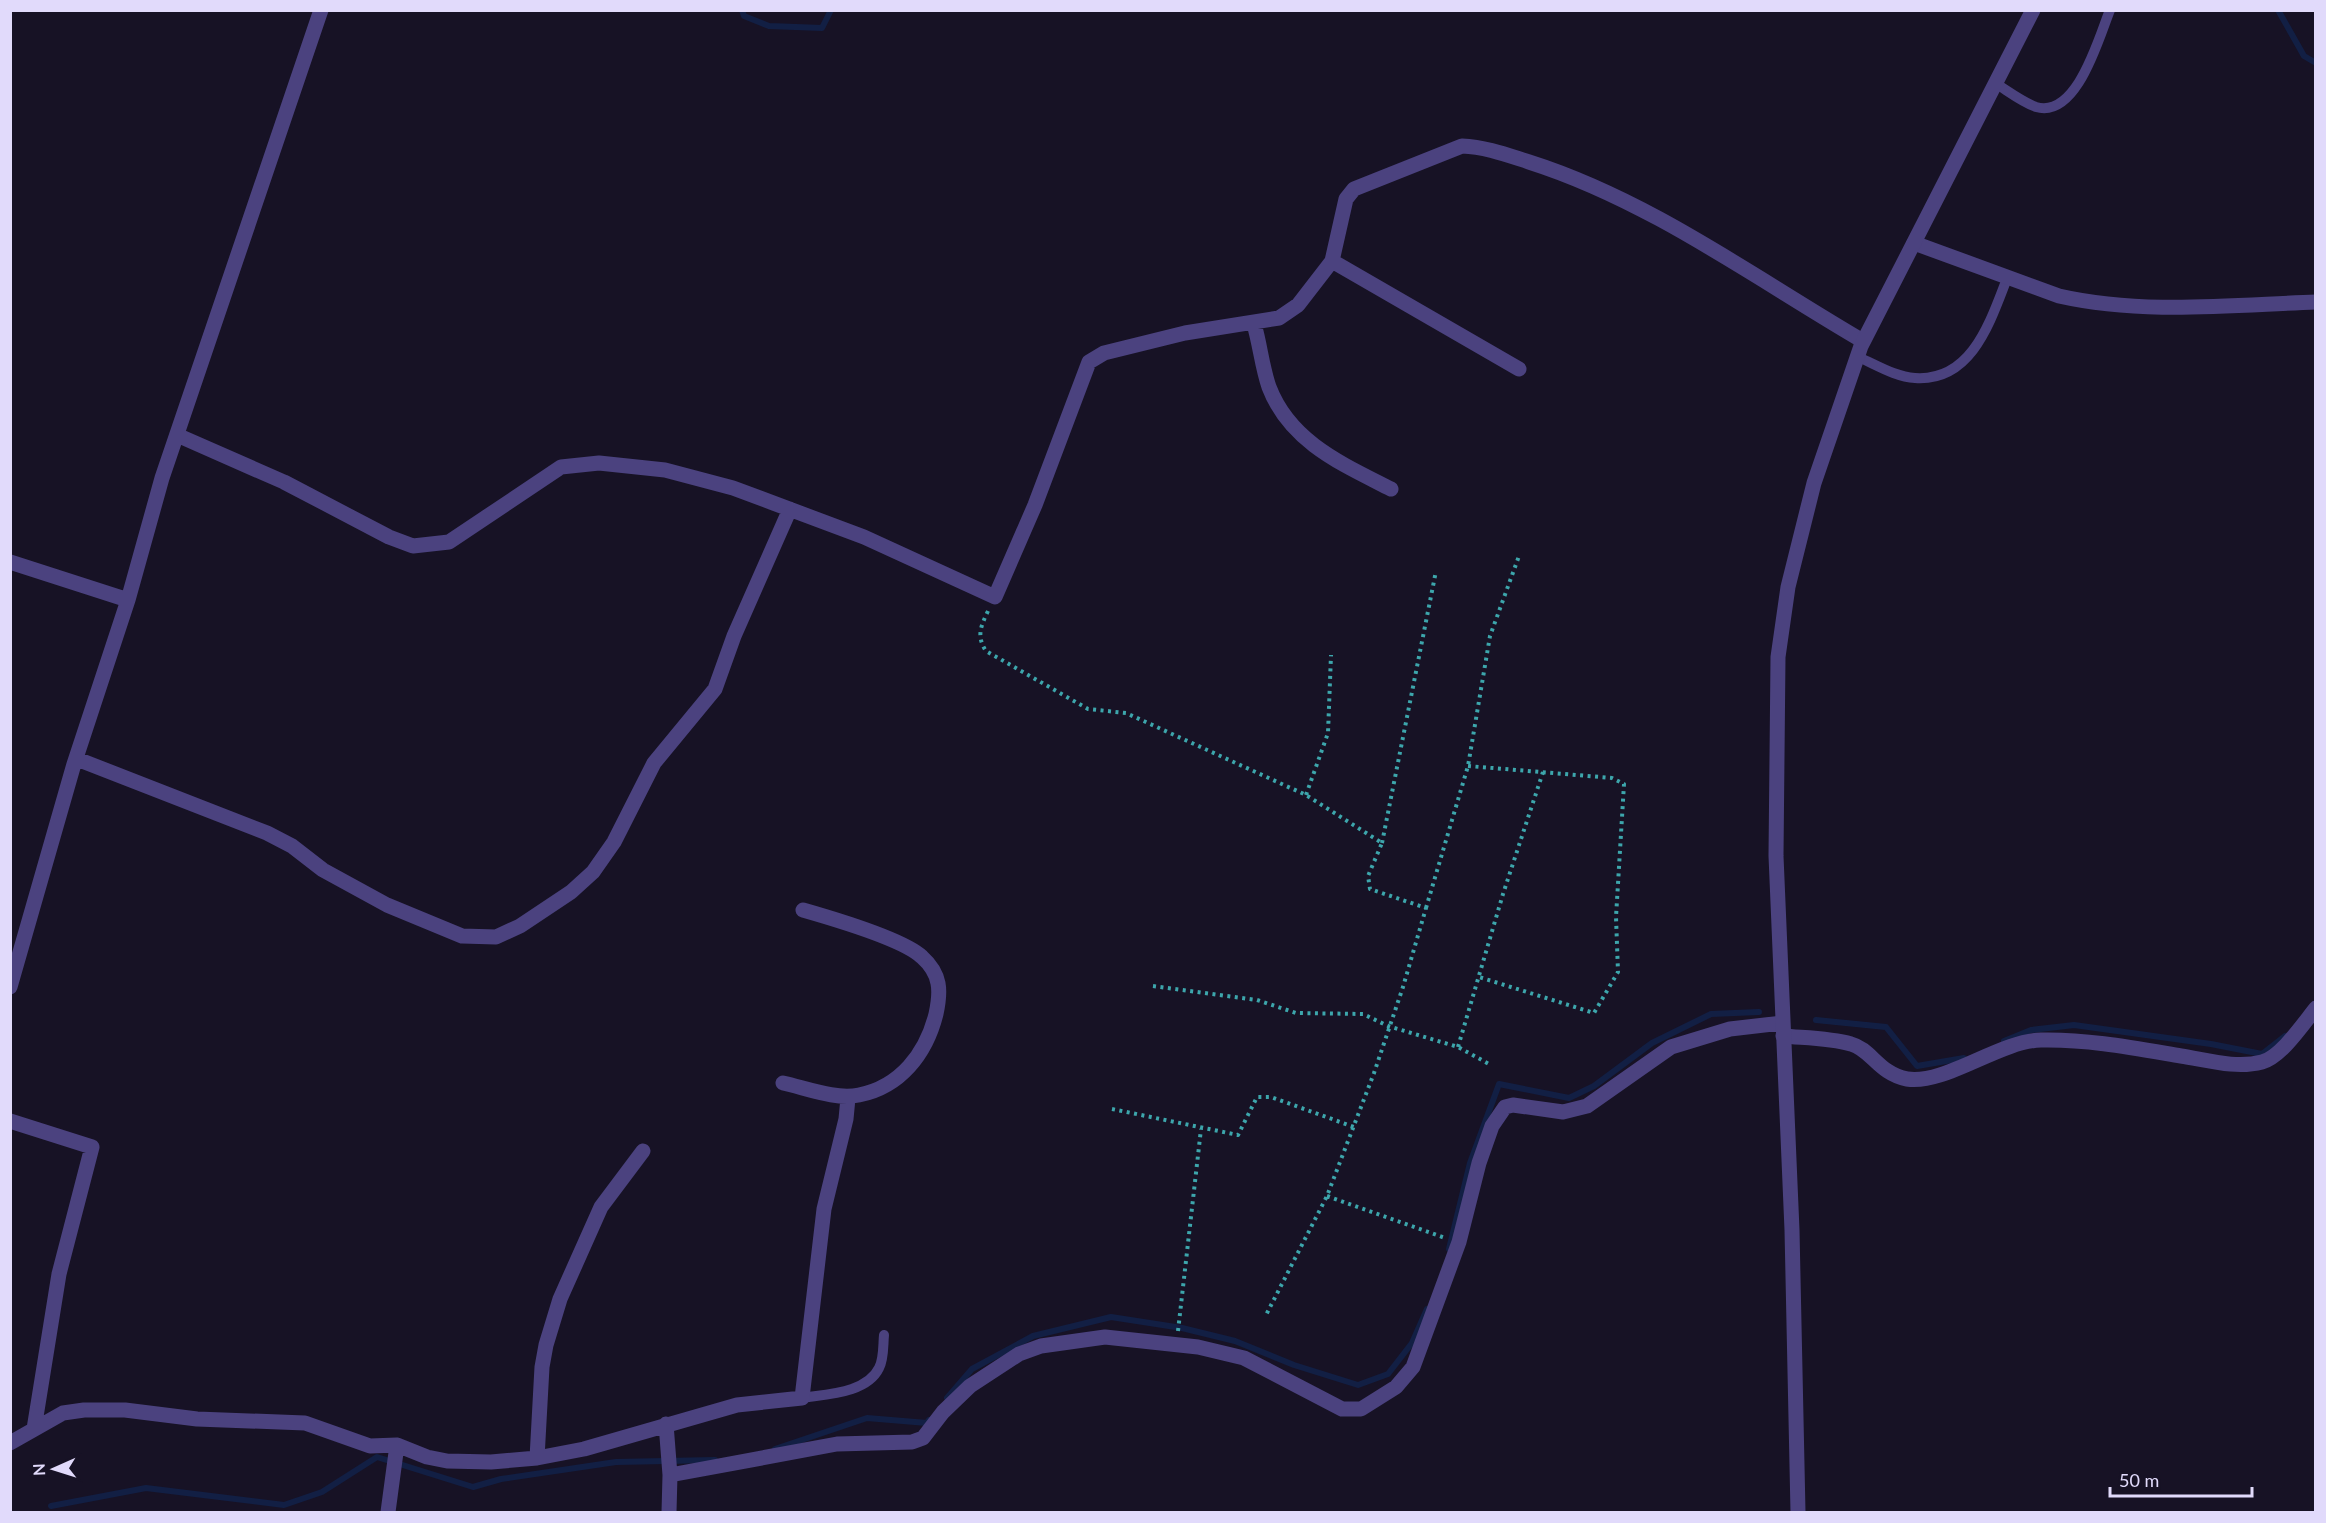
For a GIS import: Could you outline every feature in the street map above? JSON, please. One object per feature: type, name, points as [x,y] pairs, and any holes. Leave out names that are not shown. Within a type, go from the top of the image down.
[{"type":"street","points":[[10,987],[77,759],[128,600],[162,478],[223,291],[299,81],[321,10]]},
{"type":"street","points":[[1798,1512],[1792,1230],[1776,856],[1778,657],[1799,535],[1863,342],[2033,10]]},
{"type":"street","points":[[177,435],[284,482],[389,537],[413,546],[448,542],[561,467],[599,463],[665,470],[733,488],[864,537],[995,597],[1035,505],[1089,362],[1104,353],[1185,333],[1254,324],[1279,318],[1298,305],[1332,261],[1346,199],[1354,189],[1462,146],[1479,146],[1557,171],[1604,191],[1736,264],[1863,342]]},
{"type":"street","points":[[1914,243],[2059,296],[2115,305],[2157,308],[2316,302]]},
{"type":"street","points":[[1332,261],[1519,369]]},
{"type":"street","points":[[1254,324],[1269,386],[1284,418],[1317,449],[1391,489]]},
{"type":"street","points":[[77,759],[267,833],[292,846],[323,870],[426,922],[462,936],[496,937],[520,926],[571,892],[593,872],[614,842],[654,763],[715,689],[734,636],[790,509]]},
{"type":"street","points":[[10,562],[128,600]]},
{"type":"street","points":[[783,1083],[848,1098],[882,1089],[917,1059],[931,1034],[941,994],[939,982],[920,955],[843,921],[803,910]]},
{"type":"street","points":[[669,1471],[837,1444],[912,1442],[923,1438],[943,1412],[970,1386],[1019,1354],[1041,1346],[1105,1336],[1198,1347],[1244,1358],[1341,1409],[1361,1409],[1396,1387],[1413,1367],[1459,1242],[1479,1163],[1492,1126],[1504,1107],[1513,1105],[1563,1112],[1587,1106],[1671,1047],[1730,1029],[1783,1030],[1852,1044],[1890,1075],[1910,1080],[1930,1077],[1973,1063],[2006,1047],[2038,1040],[2087,1041],[2238,1065],[2264,1062],[2292,1039],[2316,1008]]},
{"type":"street","points":[[10,1443],[69,1412],[125,1410],[197,1419],[305,1423],[370,1446],[460,1462],[537,1458],[667,1428],[737,1405],[802,1398],[824,1209],[846,1119],[848,1098]]},
{"type":"street","points":[[10,1121],[92,1147],[59,1274],[34,1429]]},
{"type":"street","points":[[537,1458],[542,1367],[560,1299],[601,1207],[644,1151]]},
{"type":"street","points":[[667,1428],[669,1512]]},
{"type":"street","points":[[388,1512],[396,1450]]},
{"type":"lane","points":[[1995,83],[2038,107],[2060,104],[2079,86],[2110,10]]},
{"type":"lane","points":[[1858,357],[1903,376],[1916,378],[1937,375],[1956,367],[1976,348],[1987,329],[2008,276]]},
{"type":"lane","points":[[802,1398],[833,1393],[870,1381],[880,1366],[884,1335]]},
{"type":"path","points":[[1265,1317],[1328,1196],[1403,987],[1468,766],[1490,636],[1519,556]]},
{"type":"path","points":[[1426,908],[1370,889],[1368,876],[1382,843],[1436,571]]},
{"type":"path","points":[[995,597],[980,630],[980,642],[986,651],[1088,709],[1126,713],[1306,795],[1382,843]]},
{"type":"path","points":[[1306,795],[1328,733],[1331,655]]},
{"type":"path","points":[[1468,766],[1612,778],[1624,784],[1616,917],[1618,972],[1594,1013],[1479,977]]},
{"type":"path","points":[[1458,1047],[1543,772]]},
{"type":"path","points":[[1154,986],[1257,1000],[1296,1013],[1363,1014],[1388,1026],[1458,1047],[1489,1064]]},
{"type":"path","points":[[1112,1109],[1238,1135],[1257,1097],[1271,1097],[1354,1127]]},
{"type":"path","points":[[1178,1330],[1201,1129]]},
{"type":"path","points":[[1328,1196],[1448,1239]]},
{"type":"waterway","points":[[742,10],[744,16],[769,26],[822,28],[831,10]]},
{"type":"waterway","points":[[2278,10],[2304,56],[2316,63]]},
{"type":"waterway","points":[[1449,1249],[1470,1163],[1499,1084],[1569,1098],[1594,1086],[1652,1043],[1711,1014],[1759,1012]]},
{"type":"waterway","points":[[1816,1020],[1886,1027],[1917,1066],[1964,1058]]},
{"type":"waterway","points":[[2004,1041],[2031,1030],[2074,1025],[2211,1044],[2262,1054],[2285,1036]]},
{"type":"waterway","points":[[947,1398],[972,1369],[1033,1336],[1111,1317],[1182,1328],[1235,1341],[1294,1365],[1358,1385],[1388,1374],[1412,1343],[1427,1309]]},
{"type":"waterway","points":[[775,1449],[867,1418],[927,1423],[929,1420]]},
{"type":"waterway","points":[[51,1506],[146,1488],[284,1505],[322,1492],[377,1457],[473,1487],[501,1479],[616,1462],[715,1460]]}]
